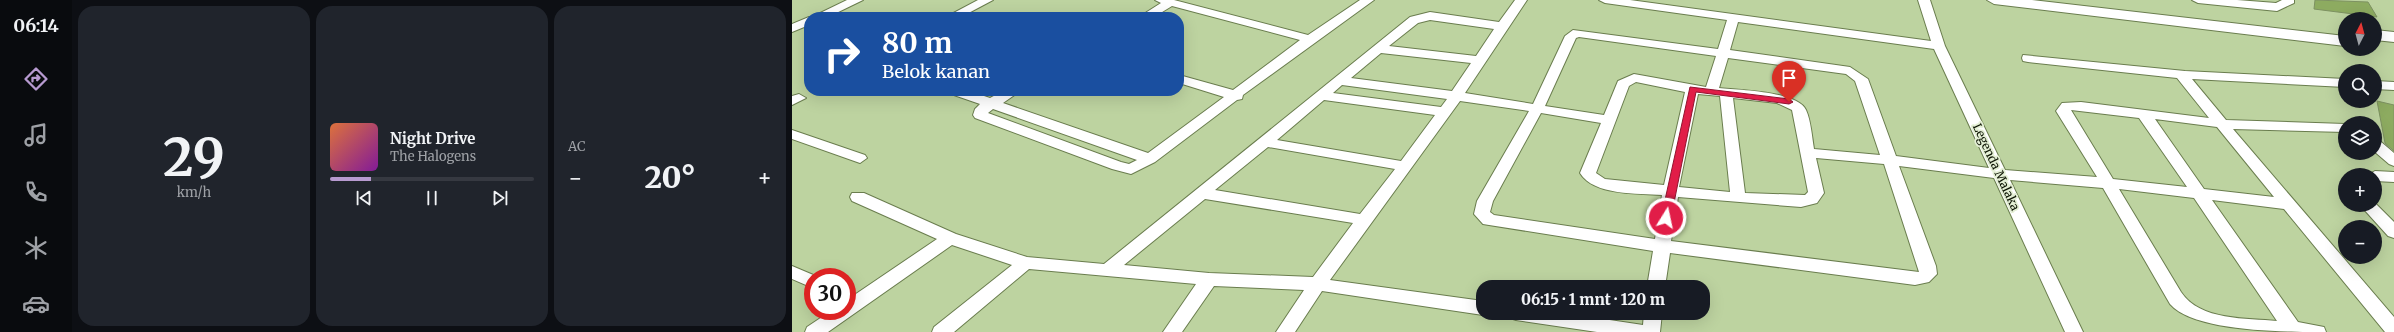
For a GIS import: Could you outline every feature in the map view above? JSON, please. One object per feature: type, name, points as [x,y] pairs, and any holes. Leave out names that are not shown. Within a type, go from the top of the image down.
[{"type":"street","points":[[829,12],[857,0]]},
{"type":"street","points":[[962,12],[987,0]]},
{"type":"street","points":[[1004,96],[982,109],[980,115],[1117,166],[1131,169],[1150,159],[1237,96],[1310,39],[1368,0]]},
{"type":"street","points":[[1285,332],[1316,284],[1366,220],[1456,96],[1500,26],[1521,0]]},
{"type":"street","points":[[1605,0],[1939,46]]},
{"type":"street","name":"Legenda Malaka","points":[[1924,0],[1939,46],[2074,332]]},
{"type":"street","points":[[1994,0],[2338,39]]},
{"type":"street","points":[[2069,0],[2338,30]]},
{"type":"street","points":[[2198,0],[2276,7],[2288,3],[2288,0]]},
{"type":"street","points":[[1152,12],[1166,1],[1310,39]]},
{"type":"street","points":[[1106,271],[1414,20],[1423,17],[1500,26]]},
{"type":"street","points":[[1734,17],[1723,53],[1718,92],[1738,198]]},
{"type":"street","points":[[792,28],[804,23]]},
{"type":"street","points":[[1588,33],[1850,71],[1858,74],[1861,78],[1888,160],[1927,266],[1928,274],[1924,278],[1915,279],[1661,246],[1489,220],[1482,214],[1484,201],[1537,109],[1574,34],[1588,33]]},
{"type":"street","points":[[2382,36],[2394,37]]},
{"type":"street","points":[[2382,45],[2394,46]]},
{"type":"street","points":[[1380,49],[1479,60]]},
{"type":"street","points":[[2028,58],[2180,74],[2338,83]]},
{"type":"street","points":[[2180,74],[2224,124],[2287,204],[2394,330]]},
{"type":"street","points":[[1642,79],[1692,89],[1718,92],[1779,99],[1795,105],[1798,110],[1809,153],[1816,192],[1811,199],[1801,202],[1738,198],[1602,184],[1591,178],[1588,173],[1623,84],[1628,80],[1642,79]]},
{"type":"street","points":[[1184,80],[1237,96]]},
{"type":"street","points":[[1340,81],[1456,96],[1610,120]]},
{"type":"street","points":[[2382,85],[2394,86]]},
{"type":"street","points":[[1657,280],[1671,190],[1692,89]]},
{"type":"street","points":[[971,96],[992,103]]},
{"type":"street","points":[[1322,96],[1444,112]]},
{"type":"street","points":[[2317,332],[2292,328],[2218,321],[2199,317],[2185,311],[2175,297],[2108,183],[2063,111],[2064,108],[2081,106],[2224,124],[2338,128]]},
{"type":"street","points":[[2144,114],[2292,328]]},
{"type":"street","points":[[792,134],[860,158]]},
{"type":"street","points":[[1265,142],[1405,166]]},
{"type":"street","points":[[2382,150],[2394,161]]},
{"type":"street","points":[[1809,153],[1888,160],[2000,174],[2108,183],[2287,204]]},
{"type":"street","points":[[2382,176],[2394,177]]},
{"type":"street","points":[[1202,193],[1366,220]]},
{"type":"street","points":[[858,197],[950,238],[1026,263],[1209,280],[1316,284],[1476,307]]},
{"type":"street","points":[[2375,212],[2394,232]]},
{"type":"street","points":[[856,300],[950,238]]},
{"type":"street","points":[[941,332],[1026,263]]},
{"type":"street","points":[[792,272],[804,278]]},
{"type":"street","points":[[1172,332],[1209,280]]},
{"type":"street","points":[[814,332],[830,320]]},
{"type":"street","points":[[1564,320],[1645,332]]},
{"type":"street","points":[[1651,332],[1652,320]]},
{"type":"building","points":[[2315,0],[2368,2],[2374,12],[2338,12],[2314,9]]},
{"type":"building","points":[[2382,102],[2394,105],[2394,151],[2385,143],[2382,127],[2382,116],[2380,116],[2378,108],[2382,108]]},
{"type":"route","points":[[1666,218],[1692,89],[1779,99],[1789,102]]}]
